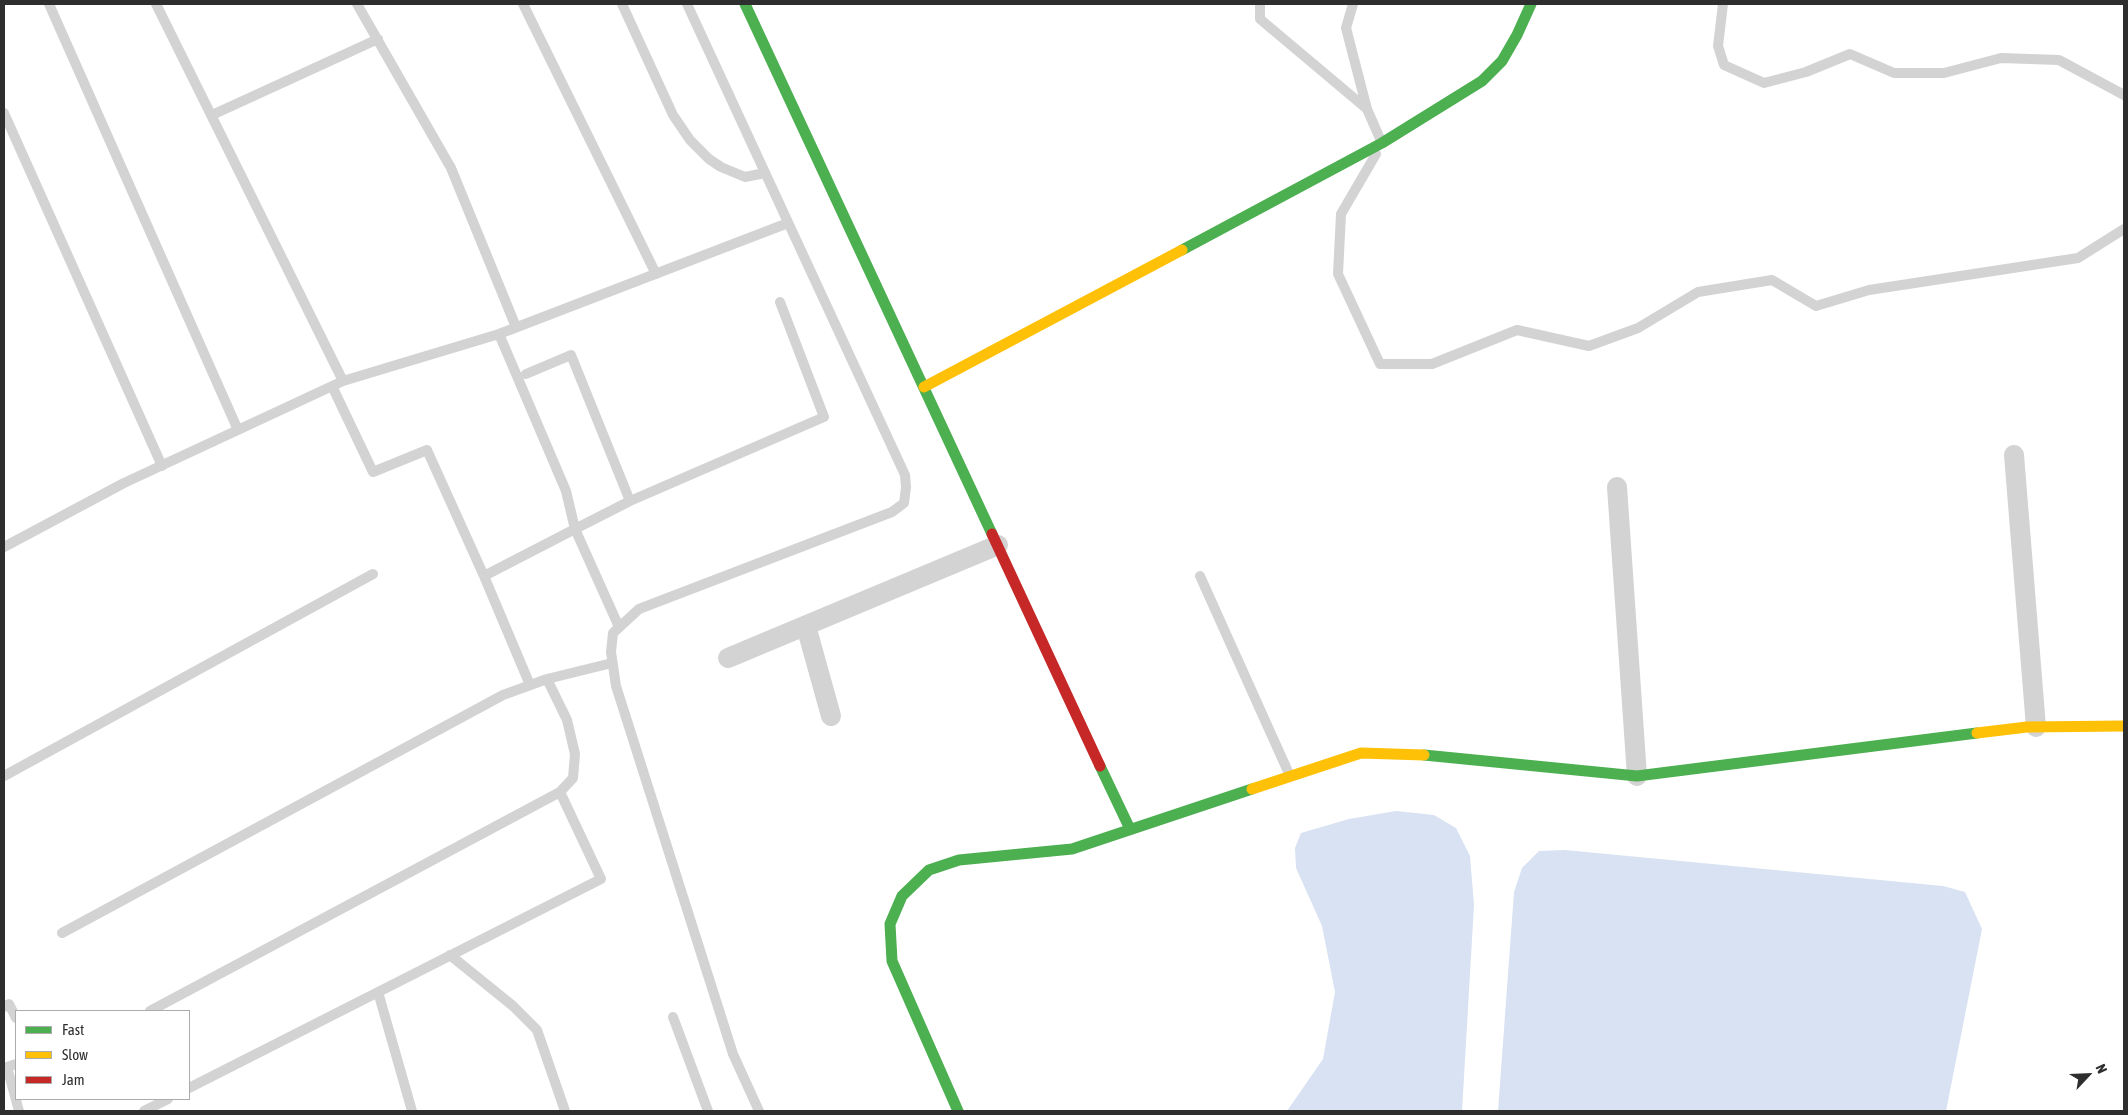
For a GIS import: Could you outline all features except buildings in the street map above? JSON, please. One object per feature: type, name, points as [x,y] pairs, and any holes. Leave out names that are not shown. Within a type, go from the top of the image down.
[{"type":"street","points":[[745,4],[1130,829]]},
{"type":"street","points":[[924,387],[1382,143],[1482,81],[1502,61],[1517,35],[1531,4]]},
{"type":"street","points":[[2014,455],[2036,727]]},
{"type":"street","points":[[1617,487],[1637,776]]},
{"type":"street","points":[[728,658],[998,545]]},
{"type":"street","points":[[806,626],[831,716]]},
{"type":"street","points":[[958,1111],[892,961],[890,924],[902,896],[929,870],[959,860],[1072,849],[1361,753],[1406,754],[1637,776],[1840,749],[2036,727],[2124,726]]},
{"type":"lane","points":[[49,4],[238,430]]},
{"type":"lane","points":[[156,4],[343,381]]},
{"type":"lane","points":[[357,4],[451,168],[516,327]]},
{"type":"lane","points":[[523,4],[656,274]]},
{"type":"lane","points":[[622,4],[673,116],[690,140],[709,160],[722,168],[745,177],[765,173]]},
{"type":"lane","points":[[687,4],[905,475],[906,487],[904,502],[892,512],[639,609],[614,633],[610,652],[616,686],[733,1054],[759,1111]]},
{"type":"lane","points":[[1260,4],[1260,19],[1367,109]]},
{"type":"lane","points":[[1353,4],[1346,28],[1367,109],[1382,143],[1341,214],[1338,274],[1380,364],[1432,364],[1517,330],[1589,346],[1638,328],[1698,292],[1772,280],[1816,306],[1869,290],[2078,258],[2124,229]]},
{"type":"lane","points":[[1724,4],[1718,46],[1724,65],[1764,83],[1806,72],[1850,54],[1894,73],[1944,73],[2001,58],[2058,60],[2124,95]]},
{"type":"lane","points":[[212,115],[378,39]]},
{"type":"lane","points":[[4,113],[162,466]]},
{"type":"lane","points":[[4,547],[124,483],[343,381],[499,334],[788,223]]},
{"type":"lane","points":[[484,576],[630,501],[824,417],[780,302]]},
{"type":"lane","points":[[499,334],[566,492],[575,529],[619,627]]},
{"type":"lane","points":[[526,374],[571,355],[630,501]]},
{"type":"lane","points":[[332,386],[373,472],[427,450],[484,576],[530,685]]},
{"type":"lane","points":[[4,776],[373,574]]},
{"type":"lane","points":[[1200,576],[1290,776]]},
{"type":"lane","points":[[62,933],[503,695],[546,679],[612,663]]},
{"type":"lane","points":[[152,1010],[560,792],[573,778],[575,754],[567,720],[546,679]]},
{"type":"lane","points":[[190,1087],[601,878],[560,792]]},
{"type":"lane","points":[[450,955],[513,1006],[538,1030],[565,1111]]},
{"type":"lane","points":[[378,992],[412,1111]]},
{"type":"lane","points":[[4,1007],[9,1004],[15,1016]]},
{"type":"lane","points":[[673,1017],[708,1111]]},
{"type":"lane","points":[[9,1066],[15,1093]]},
{"type":"lane","points":[[144,1111],[166,1100]]},
{"type":"water","points":[[1396,811],[1434,815],[1456,828],[1470,856],[1474,905],[1462,1111],[1287,1111],[1323,1059],[1335,992],[1322,926],[1296,868],[1295,848],[1301,833],[1349,819]]},
{"type":"water","points":[[1565,850],[1943,886],[1965,892],[1982,929],[1946,1111],[1498,1111],[1514,892],[1522,868],[1539,851]]},
{"type":"traffic: fast","points":[[745,4],[992,534]]},
{"type":"traffic: fast","points":[[1182,250],[1382,143],[1482,81],[1502,61],[1517,35],[1531,4]]},
{"type":"traffic: fast","points":[[1424,755],[1637,776],[1977,733]]},
{"type":"traffic: fast","points":[[1100,766],[1130,829]]},
{"type":"traffic: fast","points":[[958,1111],[892,961],[890,924],[902,896],[929,870],[959,860],[1072,849],[1252,789]]},
{"type":"traffic: slow","points":[[924,387],[1182,250]]},
{"type":"traffic: slow","points":[[1977,733],[2027,727],[2124,726]]},
{"type":"traffic: slow","points":[[1252,789],[1361,753],[1424,755]]},
{"type":"traffic: jam","points":[[992,534],[1100,766]]}]
